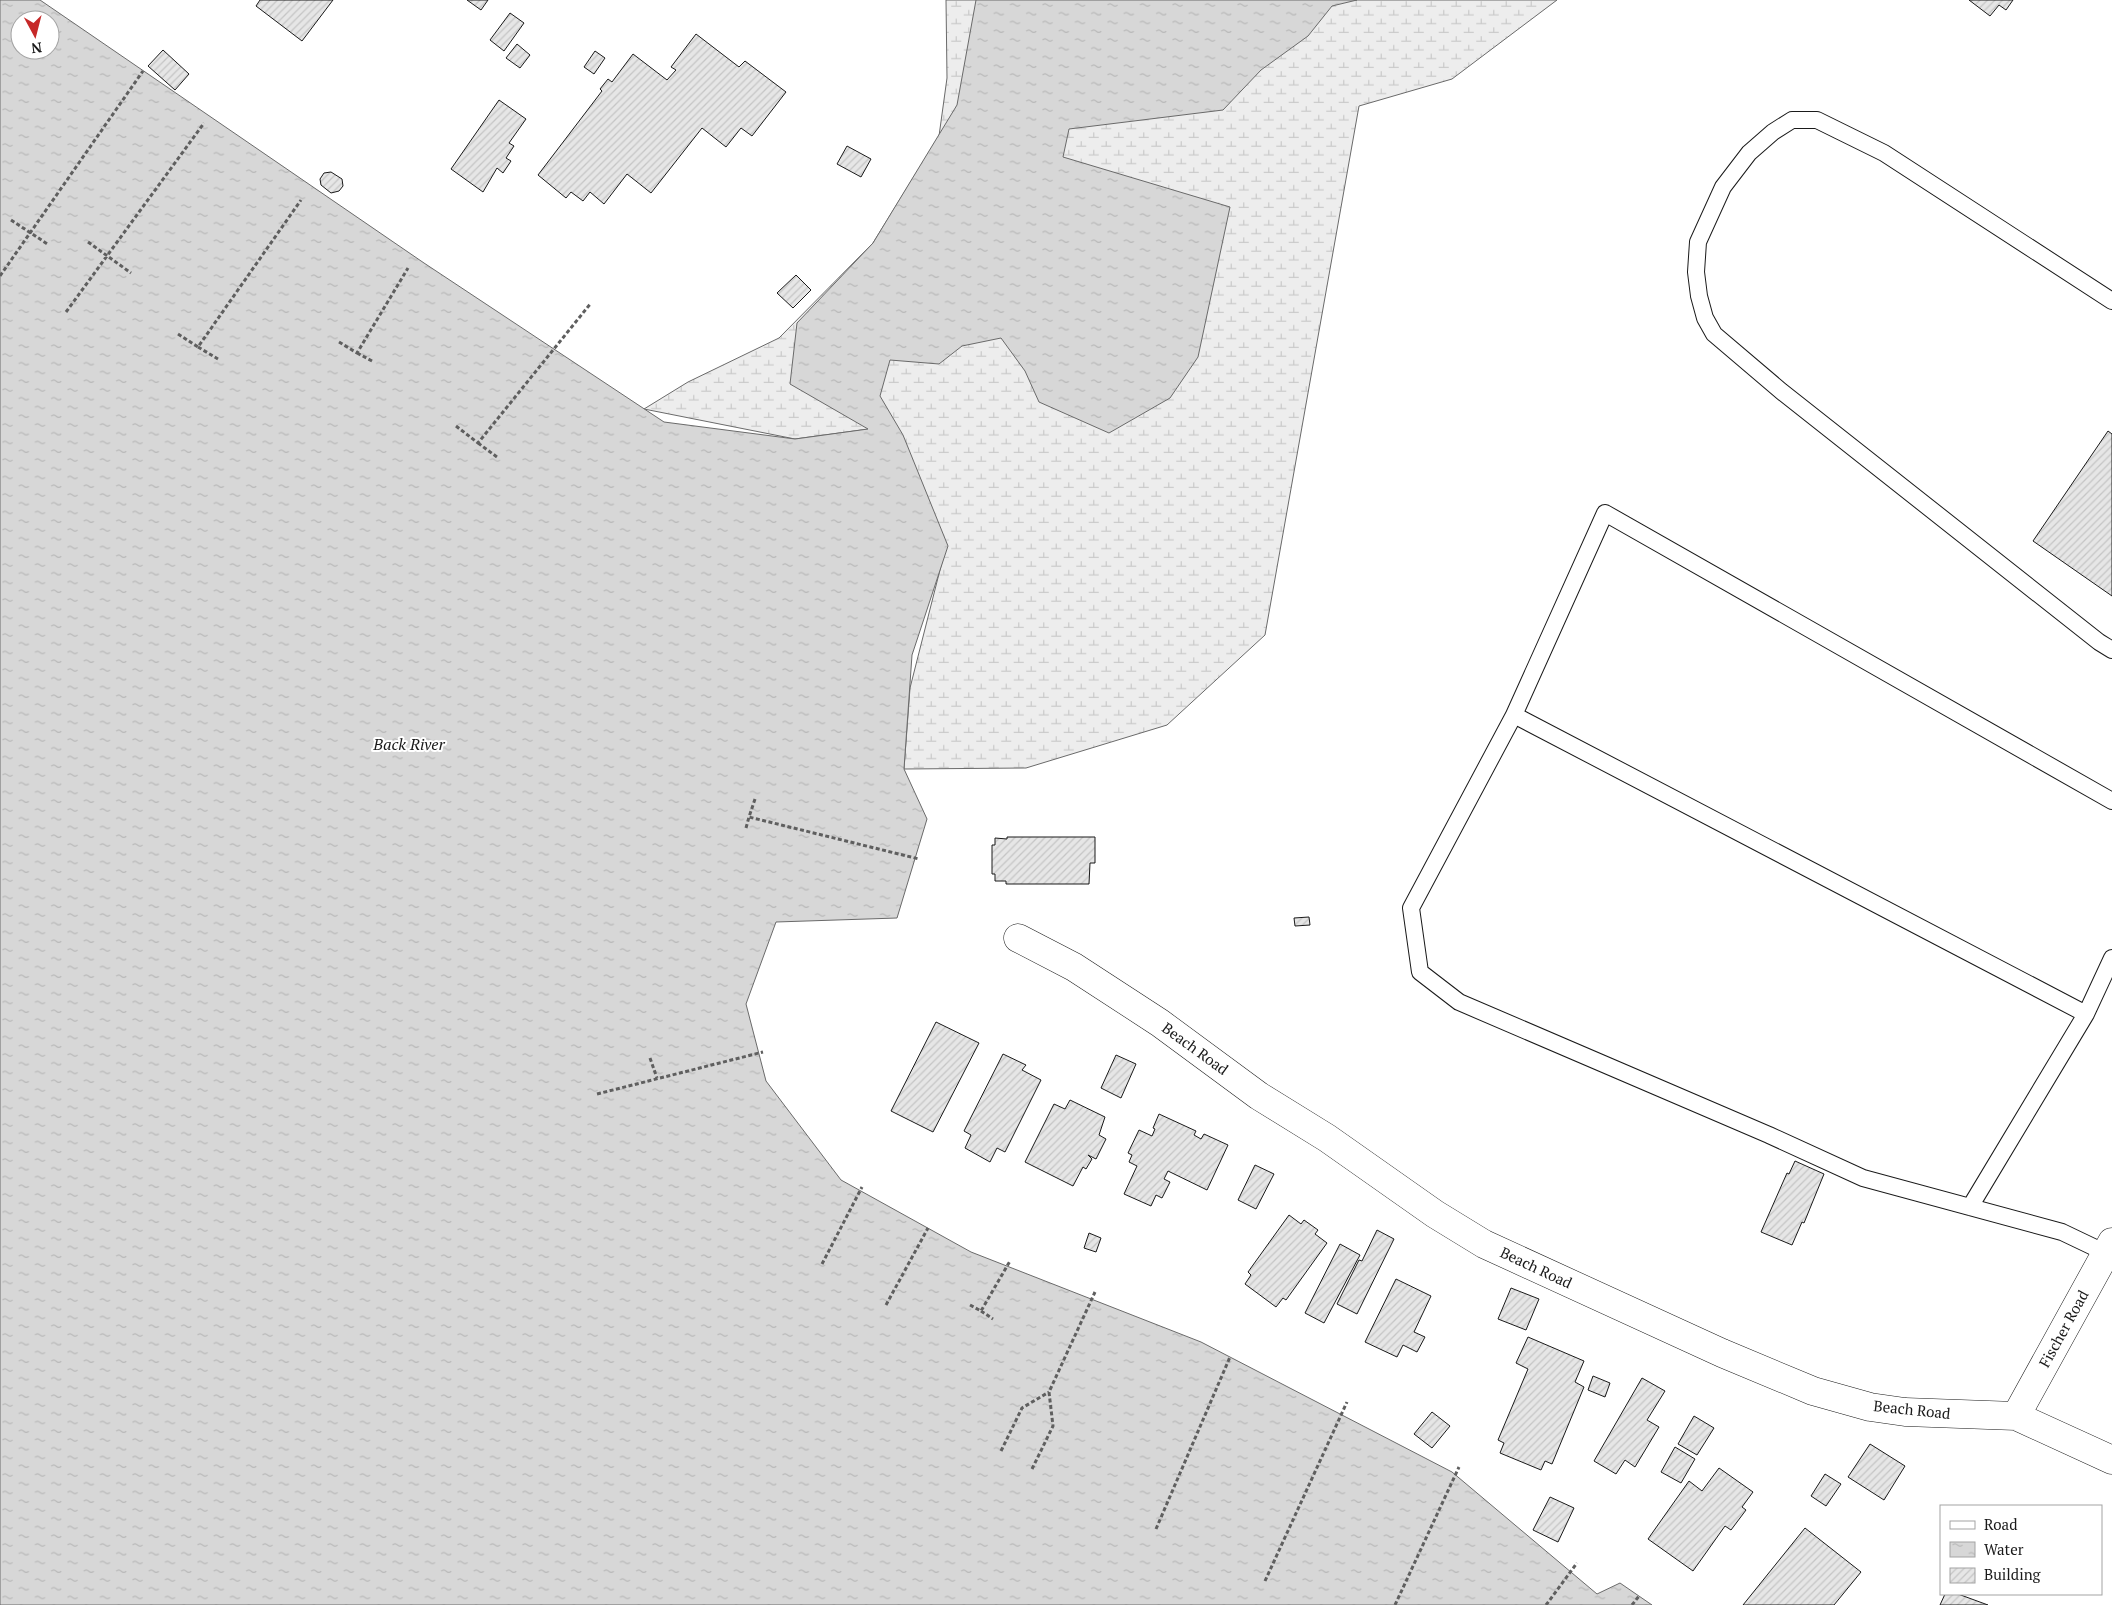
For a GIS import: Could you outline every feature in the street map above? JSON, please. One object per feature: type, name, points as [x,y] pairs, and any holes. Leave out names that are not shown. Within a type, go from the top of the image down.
[{"type":"street","name":"Beach Road","points":[[1018,938],[1074,967],[1160,1023],[1260,1096],[1327,1138],[1435,1214],[1484,1244],[1722,1353],[1813,1391],[1870,1406],[1905,1412],[2016,1416],[2112,1460]]},
{"type":"street","name":"Fischer Road","points":[[2016,1416],[2109,1248]]},
{"type":"lane","points":[[2112,301],[1884,153],[1817,120],[1792,120],[1773,132],[1749,153],[1723,187],[1698,242],[1696,272],[1699,296],[1705,318],[1714,334],[1804,409],[2099,642],[2112,650]]},
{"type":"lane","points":[[2109,1248],[2062,1232],[1864,1178],[1760,1131],[1459,1002],[1420,972],[1411,908],[1514,714],[1605,513],[2112,801]]},
{"type":"lane","points":[[1514,714],[2086,1014]]},
{"type":"lane","points":[[1970,1207],[2086,1014],[2112,958]]},
{"type":"path","points":[[0,276],[143,71]]},
{"type":"path","points":[[66,312],[204,123]]},
{"type":"path","points":[[198,347],[301,200]]},
{"type":"path","points":[[11,220],[48,245]]},
{"type":"path","points":[[88,242],[131,274]]},
{"type":"path","points":[[357,353],[408,268]]},
{"type":"path","points":[[478,443],[591,304]]},
{"type":"path","points":[[178,334],[218,359]]},
{"type":"path","points":[[339,342],[374,362]]},
{"type":"path","points":[[456,426],[497,457]]},
{"type":"path","points":[[746,828],[755,799]]},
{"type":"path","points":[[749,817],[919,859]]},
{"type":"path","points":[[597,1094],[763,1052]]},
{"type":"path","points":[[650,1058],[657,1078]]},
{"type":"path","points":[[822,1264],[862,1187]]},
{"type":"path","points":[[886,1305],[928,1228]]},
{"type":"path","points":[[981,1311],[1010,1261]]},
{"type":"path","points":[[1032,1469],[1053,1426],[1049,1392],[1095,1292]]},
{"type":"path","points":[[970,1305],[993,1319]]},
{"type":"path","points":[[1156,1529],[1230,1357]]},
{"type":"path","points":[[1001,1451],[1022,1408],[1049,1392]]},
{"type":"path","points":[[1265,1581],[1347,1402]]},
{"type":"path","points":[[1395,1605],[1459,1467]]},
{"type":"path","points":[[1546,1605],[1576,1562]]},
{"type":"path","points":[[1632,1605],[1638,1596]]},
{"type":"green space","points":[[946,0],[1557,0],[1452,79],[1359,106],[1265,635],[1167,725],[1026,768],[904,769],[910,688],[943,558],[869,429],[795,439],[644,409],[688,382],[779,338],[873,243],[939,136],[947,78]]},
{"type":"water","name":"Back River","points":[[0,0],[40,0],[55,10],[10,10],[10,60],[60,60],[60,14],[424,263],[664,422],[795,439],[868,429],[790,384],[797,323],[873,243],[957,105],[976,0],[1357,0],[1332,6],[1308,36],[1261,70],[1223,110],[1069,129],[1063,157],[1230,207],[1198,357],[1170,398],[1109,433],[1039,402],[1025,371],[1001,338],[962,346],[939,364],[890,360],[880,396],[903,435],[948,546],[912,655],[904,769],[927,819],[897,918],[776,922],[746,1004],[766,1081],[841,1180],[971,1252],[1201,1342],[1452,1472],[1597,1594],[1620,1583],[1652,1605],[0,1605]]},
{"type":"building","points":[[260,0],[333,0],[302,41],[256,6]]},
{"type":"building","points":[[467,0],[488,0],[481,10]]},
{"type":"building","points":[[1969,0],[2013,0],[2006,10],[1999,5],[1990,16]]},
{"type":"building","points":[[510,13],[524,23],[504,51],[490,40]]},
{"type":"building","points":[[696,34],[739,67],[745,61],[786,92],[752,136],[741,128],[726,147],[702,128],[651,193],[627,174],[604,204],[590,192],[583,201],[571,192],[566,198],[538,175],[602,91],[600,89],[608,79],[612,82],[633,54],[667,80],[676,70],[671,67]]},
{"type":"building","points":[[517,44],[530,55],[520,68],[506,58]]},
{"type":"building","points":[[163,50],[189,74],[175,90],[148,66]]},
{"type":"building","points":[[595,51],[605,58],[594,74],[584,67]]},
{"type":"building","points":[[499,100],[526,119],[509,143],[514,146],[506,158],[511,161],[503,173],[497,168],[483,192],[451,169]]},
{"type":"building","points":[[847,146],[871,159],[861,177],[837,164]]},
{"type":"building","points":[[331,172],[342,179],[343,186],[339,191],[331,193],[321,185],[320,179],[324,173]]},
{"type":"building","points":[[796,275],[811,290],[793,308],[777,293]]},
{"type":"building","points":[[2108,431],[2112,434],[2112,596],[2033,541]]},
{"type":"building","points":[[1007,837],[1095,837],[1095,863],[1090,863],[1089,884],[1006,884],[1006,881],[995,881],[995,874],[992,874],[992,845],[995,845],[995,838],[1007,839]]},
{"type":"building","points":[[1309,917],[1310,925],[1295,926],[1294,918]]},
{"type":"building","points":[[936,1022],[979,1043],[933,1132],[891,1111]]},
{"type":"building","points":[[1003,1054],[1026,1065],[1022,1070],[1041,1080],[1005,1152],[997,1148],[990,1162],[965,1148],[971,1135],[964,1131]]},
{"type":"building","points":[[1116,1055],[1136,1064],[1121,1098],[1101,1088]]},
{"type":"building","points":[[1070,1100],[1105,1117],[1099,1135],[1106,1139],[1096,1159],[1088,1155],[1092,1159],[1086,1169],[1083,1167],[1073,1186],[1025,1162],[1054,1104],[1065,1109]]},
{"type":"building","points":[[1159,1114],[1196,1131],[1194,1135],[1201,1139],[1204,1134],[1228,1145],[1207,1190],[1168,1171],[1164,1179],[1170,1182],[1162,1198],[1156,1195],[1151,1206],[1124,1194],[1137,1166],[1129,1162],[1132,1155],[1128,1153],[1139,1130],[1152,1136]]},
{"type":"building","points":[[1795,1161],[1824,1174],[1804,1223],[1802,1222],[1792,1245],[1761,1232],[1787,1173],[1789,1174]]},
{"type":"building","points":[[1255,1165],[1274,1174],[1256,1209],[1238,1200]]},
{"type":"building","points":[[1289,1215],[1301,1224],[1304,1220],[1318,1230],[1315,1234],[1327,1243],[1286,1300],[1283,1298],[1276,1307],[1245,1284],[1251,1275],[1248,1272]]},
{"type":"building","points":[[1377,1230],[1394,1239],[1357,1314],[1337,1304],[1359,1260],[1362,1261]]},
{"type":"building","points":[[1089,1233],[1101,1238],[1096,1252],[1084,1248]]},
{"type":"building","points":[[1340,1244],[1360,1255],[1324,1323],[1305,1313]]},
{"type":"building","points":[[1396,1279],[1431,1296],[1414,1332],[1425,1337],[1417,1352],[1403,1345],[1397,1357],[1365,1342]]},
{"type":"building","points":[[1511,1288],[1539,1299],[1526,1330],[1498,1319]]},
{"type":"building","points":[[1528,1337],[1584,1361],[1575,1382],[1584,1387],[1552,1464],[1545,1461],[1541,1470],[1500,1453],[1504,1443],[1498,1440],[1528,1369],[1516,1363]]},
{"type":"building","points":[[1593,1376],[1610,1383],[1605,1397],[1588,1390]]},
{"type":"building","points":[[1642,1378],[1665,1391],[1647,1420],[1659,1427],[1635,1467],[1625,1460],[1616,1474],[1594,1461]]},
{"type":"building","points":[[1432,1412],[1450,1426],[1432,1448],[1414,1434]]},
{"type":"building","points":[[1694,1416],[1714,1428],[1697,1455],[1678,1444]]},
{"type":"building","points":[[1870,1444],[1905,1466],[1884,1500],[1848,1477]]},
{"type":"building","points":[[1675,1447],[1695,1459],[1681,1483],[1661,1472]]},
{"type":"building","points":[[1719,1468],[1753,1492],[1742,1507],[1746,1510],[1731,1530],[1725,1526],[1693,1571],[1648,1539],[1689,1481],[1702,1491]]},
{"type":"building","points":[[1825,1474],[1841,1484],[1826,1506],[1811,1496]]},
{"type":"building","points":[[1550,1497],[1574,1508],[1558,1542],[1533,1530]]},
{"type":"building","points":[[1805,1528],[1861,1572],[1834,1605],[1743,1605]]},
{"type":"building","points":[[1945,1595],[1961,1595],[1988,1605],[1940,1605]]}]
